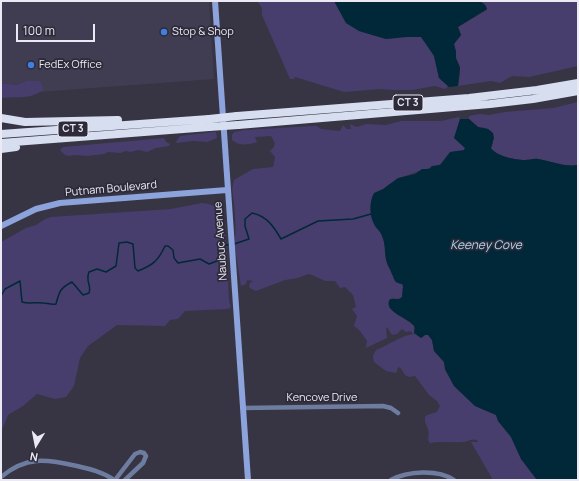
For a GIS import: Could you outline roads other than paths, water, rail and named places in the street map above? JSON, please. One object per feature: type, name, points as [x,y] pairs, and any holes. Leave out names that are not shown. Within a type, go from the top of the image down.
[{"type":"highway","name":"CT 3","points":[[1,143],[518,93],[578,83]]},
{"type":"highway","name":"CT 3","points":[[238,120],[490,104],[578,91]]},
{"type":"highway","points":[[1,118],[25,122],[131,120],[145,123]]},
{"type":"highway","name":"CT 3","points":[[1,134],[145,123],[209,123]]},
{"type":"highway","points":[[1,149],[35,145],[50,139]]},
{"type":"main road","name":"Naubuc Avenue","points":[[214,1],[248,480]]},
{"type":"main road","name":"Putnam Boulevard","points":[[1,226],[36,209],[60,203],[227,190]]},
{"type":"street","name":"Kencove Drive","points":[[243,408],[383,406],[392,408],[398,413]]},
{"type":"street","points":[[1,477],[20,464],[44,460],[57,461],[95,470],[115,480],[135,454],[140,452],[144,453],[146,456],[144,462],[125,480]]},
{"type":"street","points":[[391,480],[402,475],[413,473],[441,474],[454,480]]},
{"type":"water","points":[[334,1],[480,1],[486,6],[487,9],[458,27],[461,35],[454,44],[456,58],[460,68],[458,86],[449,87],[439,78],[434,56],[421,37],[386,39],[359,31],[346,23]]},
{"type":"water","name":"Keeney Cove","points":[[460,119],[469,119],[478,127],[488,129],[493,133],[494,138],[491,148],[493,151],[506,157],[525,160],[536,159],[562,165],[578,165],[578,480],[537,480],[521,459],[511,437],[498,421],[496,415],[475,406],[454,386],[445,369],[444,362],[434,351],[432,340],[428,335],[421,338],[414,333],[414,326],[392,311],[388,303],[390,299],[399,299],[402,297],[403,286],[395,281],[387,264],[383,239],[372,218],[370,209],[372,197],[374,193],[383,189],[398,178],[415,174],[422,169],[429,169],[432,166],[440,165],[450,152],[464,150],[465,148],[454,138]]},
{"type":"waterway","points":[[234,244],[249,239],[245,226],[245,219],[252,213],[266,219],[273,226],[281,239],[318,221],[353,219],[371,214]]},
{"type":"waterway","points":[[1,296],[5,289],[20,281],[22,302],[25,303],[56,304],[61,291],[65,286],[72,282],[83,295],[89,293],[89,272],[97,269],[106,272],[116,266],[119,243],[127,242],[133,244],[135,268],[138,271],[148,267],[154,262],[165,246],[168,246],[173,250],[174,258],[178,263],[200,259],[209,264],[217,261],[219,255],[218,247],[231,244]]},
{"type":"place","name":"Stop & Shop","points":[[164,32]]},
{"type":"place","name":"FedEx Office","points":[[31,65]]}]
